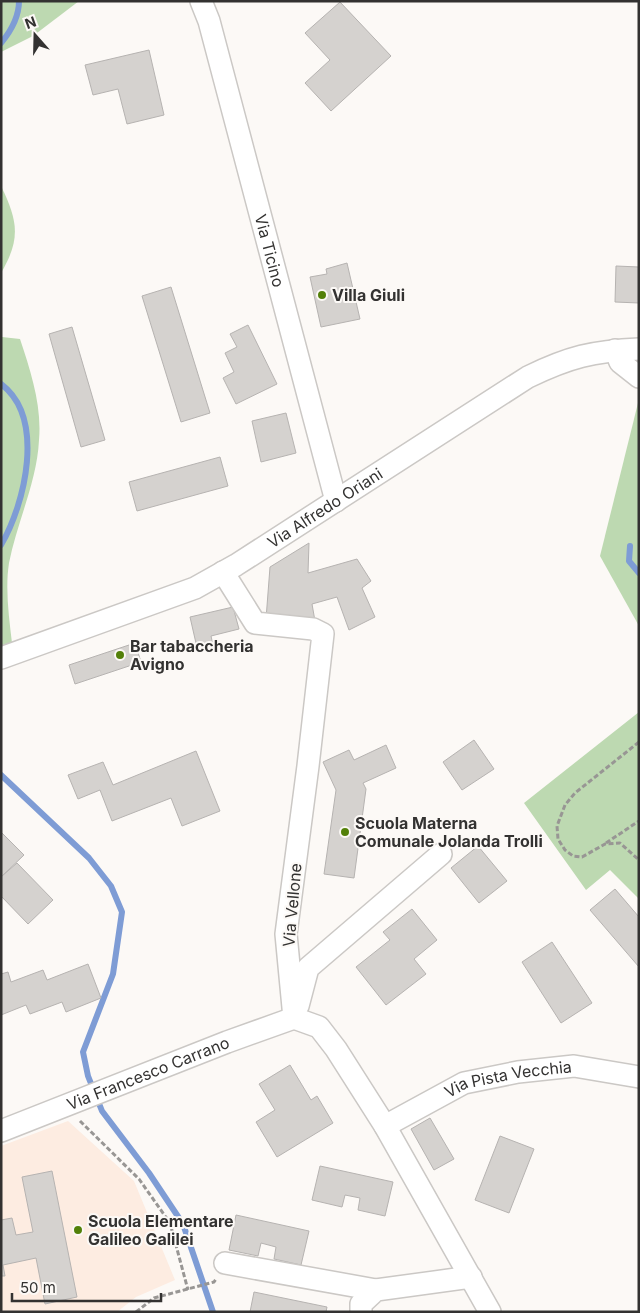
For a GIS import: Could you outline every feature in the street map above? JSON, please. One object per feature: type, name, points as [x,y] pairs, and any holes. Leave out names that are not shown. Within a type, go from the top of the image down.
[{"type":"street","name":"Via Ticino","points":[[201,1],[209,21],[336,501]]},
{"type":"street","name":"Via Alfredo Oriani","points":[[1,658],[195,588],[336,501],[528,378],[557,363],[585,354],[639,349]]},
{"type":"street","points":[[614,350],[620,362],[639,377]]},
{"type":"street","name":"Via Vellone","points":[[223,572],[255,624],[313,629],[323,634],[286,934],[294,1018]]},
{"type":"street","points":[[441,854],[308,968],[294,1018],[319,1027],[336,1049],[385,1126],[490,1312]]},
{"type":"street","name":"Via Francesco Carrano","points":[[1,1131],[294,1018]]},
{"type":"street","name":"Via Pista Vecchia","points":[[385,1126],[464,1082],[518,1072],[574,1066],[639,1077]]},
{"type":"street","points":[[225,1263],[376,1290],[471,1277]]},
{"type":"street","points":[[361,1312],[361,1304],[376,1290]]},
{"type":"path","points":[[639,742],[575,793],[565,805],[556,826],[558,839],[565,850],[573,856],[582,857],[639,821]]},
{"type":"path","points":[[605,844],[620,843],[639,860]]},
{"type":"path","points":[[74,1103],[95,1138],[139,1179],[170,1223],[188,1290]]},
{"type":"path","points":[[136,1312],[154,1298],[214,1282]]},
{"type":"shaded area","name":"Scuola Elementare Galileo Galilei","points":[[68,1121],[134,1181],[175,1280],[136,1297],[117,1312],[1,1312],[1,1146]]},
{"type":"green space","points":[[1,1],[79,1],[33,36],[1,52]]},
{"type":"green space","points":[[1,186],[11,210],[15,230],[12,250],[1,273]]},
{"type":"green space","points":[[1,334],[2,337],[20,339],[35,389],[39,415],[39,440],[35,471],[9,563],[7,593],[12,643],[1,647]]},
{"type":"green space","points":[[639,399],[639,626],[600,556]]},
{"type":"green space","points":[[639,712],[639,899],[610,870],[586,890],[524,803]]},
{"type":"building","points":[[340,2],[391,56],[331,111],[305,83],[330,60],[305,33]]},
{"type":"building","points":[[149,50],[164,115],[127,124],[118,89],[93,95],[85,65]]},
{"type":"building","points":[[347,263],[360,319],[321,327],[310,277],[327,274],[326,269]]},
{"type":"building","points":[[616,266],[639,267],[639,303],[615,302]]},
{"type":"building","points":[[171,287],[210,413],[181,422],[142,296]]},
{"type":"building","points":[[248,325],[277,384],[236,404],[223,378],[234,372],[225,353],[237,347],[230,334]]},
{"type":"building","points":[[72,327],[105,440],[81,447],[49,334]]},
{"type":"building","points":[[286,413],[296,453],[261,462],[252,421]]},
{"type":"building","points":[[220,457],[228,486],[137,511],[129,482]]},
{"type":"building","points":[[309,543],[308,573],[357,559],[371,581],[362,588],[375,617],[349,630],[337,597],[312,604],[315,621],[266,619],[270,567]]},
{"type":"building","points":[[233,607],[239,629],[211,636],[214,649],[198,652],[190,617]]},
{"type":"building","points":[[135,643],[141,662],[75,684],[69,665]]},
{"type":"building","points":[[474,740],[494,769],[462,790],[443,762]]},
{"type":"building","name":"Scuola Materna Comunale Jolanda Trolli","points":[[386,745],[396,768],[363,783],[366,789],[354,878],[324,874],[336,790],[323,762],[349,750],[354,760]]},
{"type":"building","points":[[196,751],[220,811],[182,826],[171,798],[112,821],[100,790],[78,799],[68,775],[103,762],[113,785]]},
{"type":"building","points":[[1,832],[24,855],[1,877]]},
{"type":"building","points":[[478,846],[507,881],[479,903],[451,868]]},
{"type":"building","points":[[17,863],[53,900],[28,924],[1,896],[1,877]]},
{"type":"building","points":[[615,889],[639,917],[639,967],[590,910]]},
{"type":"building","points":[[412,909],[437,940],[414,959],[426,974],[386,1005],[356,967],[390,940],[383,932]]},
{"type":"building","points":[[552,942],[592,1003],[561,1023],[522,962]]},
{"type":"building","points":[[88,964],[101,998],[66,1012],[62,1002],[30,1014],[26,1005],[1,1015],[1,974],[8,972],[11,982],[43,970],[47,980]]},
{"type":"building","points":[[290,1065],[311,1100],[317,1096],[333,1123],[277,1157],[256,1122],[275,1110],[259,1084]]},
{"type":"building","points":[[430,1118],[454,1159],[434,1170],[411,1129]]},
{"type":"building","points":[[500,1136],[534,1149],[509,1213],[475,1200]]},
{"type":"building","points":[[320,1166],[393,1182],[385,1216],[358,1210],[360,1198],[345,1195],[342,1207],[312,1200]]},
{"type":"building","points":[[52,1171],[77,1297],[45,1304],[36,1258],[3,1265],[5,1276],[1,1276],[1,1220],[12,1218],[16,1235],[33,1232],[22,1177]]},
{"type":"building","points":[[236,1215],[309,1231],[301,1265],[274,1259],[276,1247],[261,1243],[258,1256],[229,1250]]},
{"type":"building","points":[[254,1292],[327,1307],[326,1312],[250,1312]]},
{"type":"waterway","points":[[1,43],[14,24],[18,13],[19,1]]},
{"type":"waterway","points":[[1,384],[15,399],[23,418],[27,439],[27,462],[23,485],[10,528],[1,545]]},
{"type":"waterway","points":[[630,546],[629,561],[639,573]]},
{"type":"waterway","points":[[1,775],[89,858],[111,886],[122,912],[113,974],[83,1052],[88,1076],[102,1111],[149,1173],[183,1224],[213,1312]]},
{"type":"place","name":"Villa Giuli","points":[[322,295]]},
{"type":"place","name":"Bar tabaccheria Avigno","points":[[120,655]]},
{"type":"place","name":"Scuola Materna Comunale Jolanda Trolli","points":[[345,832]]},
{"type":"place","name":"Scuola Elementare Galileo Galilei","points":[[78,1230]]}]
